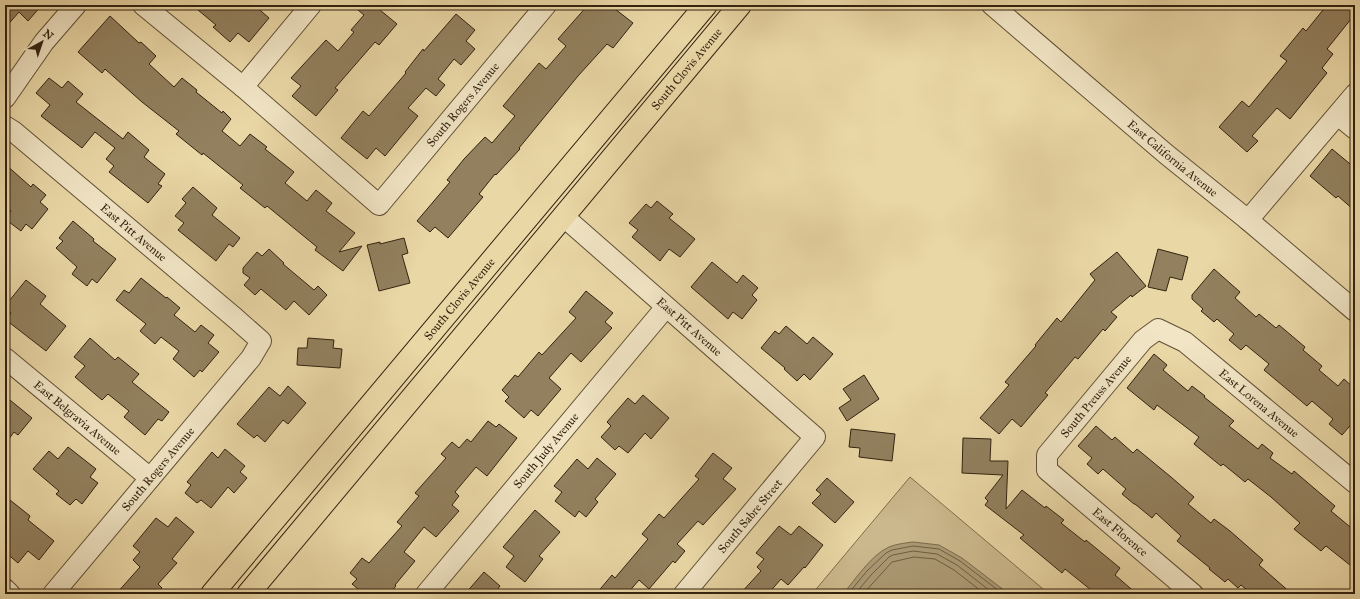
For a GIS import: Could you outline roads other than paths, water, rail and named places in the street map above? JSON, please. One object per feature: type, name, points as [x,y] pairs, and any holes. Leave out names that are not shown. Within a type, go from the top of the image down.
[{"type":"main road","name":"South Clovis Avenue","points":[[212,594],[706,5]]},
{"type":"main road","name":"South Clovis Avenue","points":[[248,594],[740,5]]},
{"type":"main road","points":[[563,216],[558,210],[559,201],[617,126],[635,90]]},
{"type":"street","points":[[5,98],[44,42],[76,5]]},
{"type":"street","points":[[143,5],[242,87],[311,5]]},
{"type":"street","name":"East California Avenue","points":[[992,5],[1166,154],[1248,220],[1355,311]]},
{"type":"street","name":"South Rogers Avenue","points":[[242,87],[379,205],[535,8]]},
{"type":"street","points":[[1248,220],[1355,94]]},
{"type":"street","points":[[1338,115],[1355,129]]},
{"type":"street","name":"East Pitt Avenue","points":[[5,126],[13,131],[235,318],[261,342]]},
{"type":"street","name":"East Pitt Avenue","points":[[563,216],[815,437]]},
{"type":"street","name":"South Judy Avenue","points":[[426,594],[666,306]]},
{"type":"street","name":"South Preuss Avenue","points":[[1047,470],[1047,455],[1143,340],[1158,329]]},
{"type":"street","name":"East Lorena Avenue","points":[[1158,329],[1185,342],[1352,474]]},
{"type":"street","name":"South Rogers Avenue","points":[[53,594],[251,358],[261,342]]},
{"type":"street","name":"East Belgravia Avenue","points":[[5,358],[150,478]]},
{"type":"street","name":"South Sabre Street","points":[[684,594],[815,437]]},
{"type":"street","name":"East Florence","points":[[1047,470],[1193,594]]},
{"type":"street","points":[[5,589],[10,594]]},
{"type":"water","points":[[913,542],[939,545],[962,558],[1009,594],[843,594],[858,575],[882,551],[895,545]]}]
